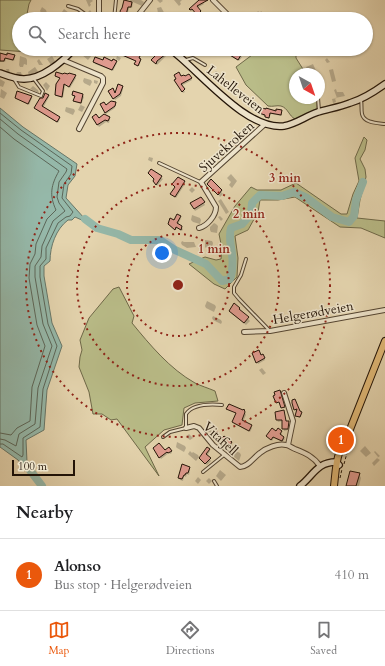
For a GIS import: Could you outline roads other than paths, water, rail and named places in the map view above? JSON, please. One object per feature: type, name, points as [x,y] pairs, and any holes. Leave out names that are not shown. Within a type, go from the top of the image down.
[{"type":"main road","points":[[336,482],[339,451],[385,341]]},
{"type":"street","points":[[99,0],[100,12]]},
{"type":"street","points":[[141,12],[150,0]]},
{"type":"street","points":[[213,0],[225,12]]},
{"type":"street","points":[[0,73],[14,78],[33,78],[48,70],[67,56]]},
{"type":"street","name":"Lahelleveien","points":[[179,56],[210,85],[250,117],[265,124],[278,126],[291,124],[319,112],[349,104],[385,84]]},
{"type":"street","points":[[63,60],[103,78],[103,82],[79,129]]},
{"type":"street","name":"Sjuvekroken","points":[[199,228],[202,228],[216,212],[216,207],[201,182],[265,124]]},
{"type":"street","name":"Helgerødveien","points":[[244,332],[270,331],[385,310]]},
{"type":"street","points":[[284,394],[293,421],[288,445],[310,455],[320,466]]},
{"type":"street","name":"Vitafjell","points":[[186,428],[194,426],[200,428],[213,445],[236,465],[242,467],[268,448],[279,445],[288,445]]},
{"type":"street","points":[[300,486],[325,463],[337,465]]},
{"type":"lane","points":[[115,12],[116,0]]},
{"type":"lane","points":[[68,6],[82,12]]},
{"type":"lane","points":[[185,61],[193,58],[205,65]]},
{"type":"lane","points":[[14,78],[19,88],[41,96],[43,91],[33,78]]},
{"type":"lane","points":[[360,99],[363,117],[370,122],[385,124]]},
{"type":"lane","points":[[318,104],[319,112]]},
{"type":"lane","name":"Sjuvekroken","points":[[159,163],[201,182]]},
{"type":"lane","points":[[246,259],[241,275],[234,287],[234,293],[270,331]]},
{"type":"lane","name":"Vitafjell","points":[[186,428],[186,417],[191,409],[198,406],[222,405]]},
{"type":"lane","points":[[163,437],[170,432],[186,428]]},
{"type":"lane","points":[[203,472],[224,455]]},
{"type":"lane","points":[[214,481],[217,486]]},
{"type":"water","points":[[0,108],[23,127],[77,164],[75,176],[68,185],[66,198],[85,219],[84,221],[75,217],[72,220],[68,220],[60,228],[54,238],[50,261],[44,266],[44,276],[52,323],[62,346],[47,390],[44,430],[26,440],[27,462],[26,465],[23,466],[18,460],[0,447]]},
{"type":"waterway","points":[[85,219],[97,228],[118,234],[131,240],[160,240],[175,250],[206,264],[222,281],[230,279],[233,267],[230,238],[231,228],[242,224],[251,214],[252,203],[260,195],[282,196],[294,192],[307,198],[332,217],[349,222],[354,216],[356,200],[363,182]]},
{"type":"waterway","points":[[26,465],[42,486]]},
{"type":"place","name":"Alonso","points":[[341,440]]}]
